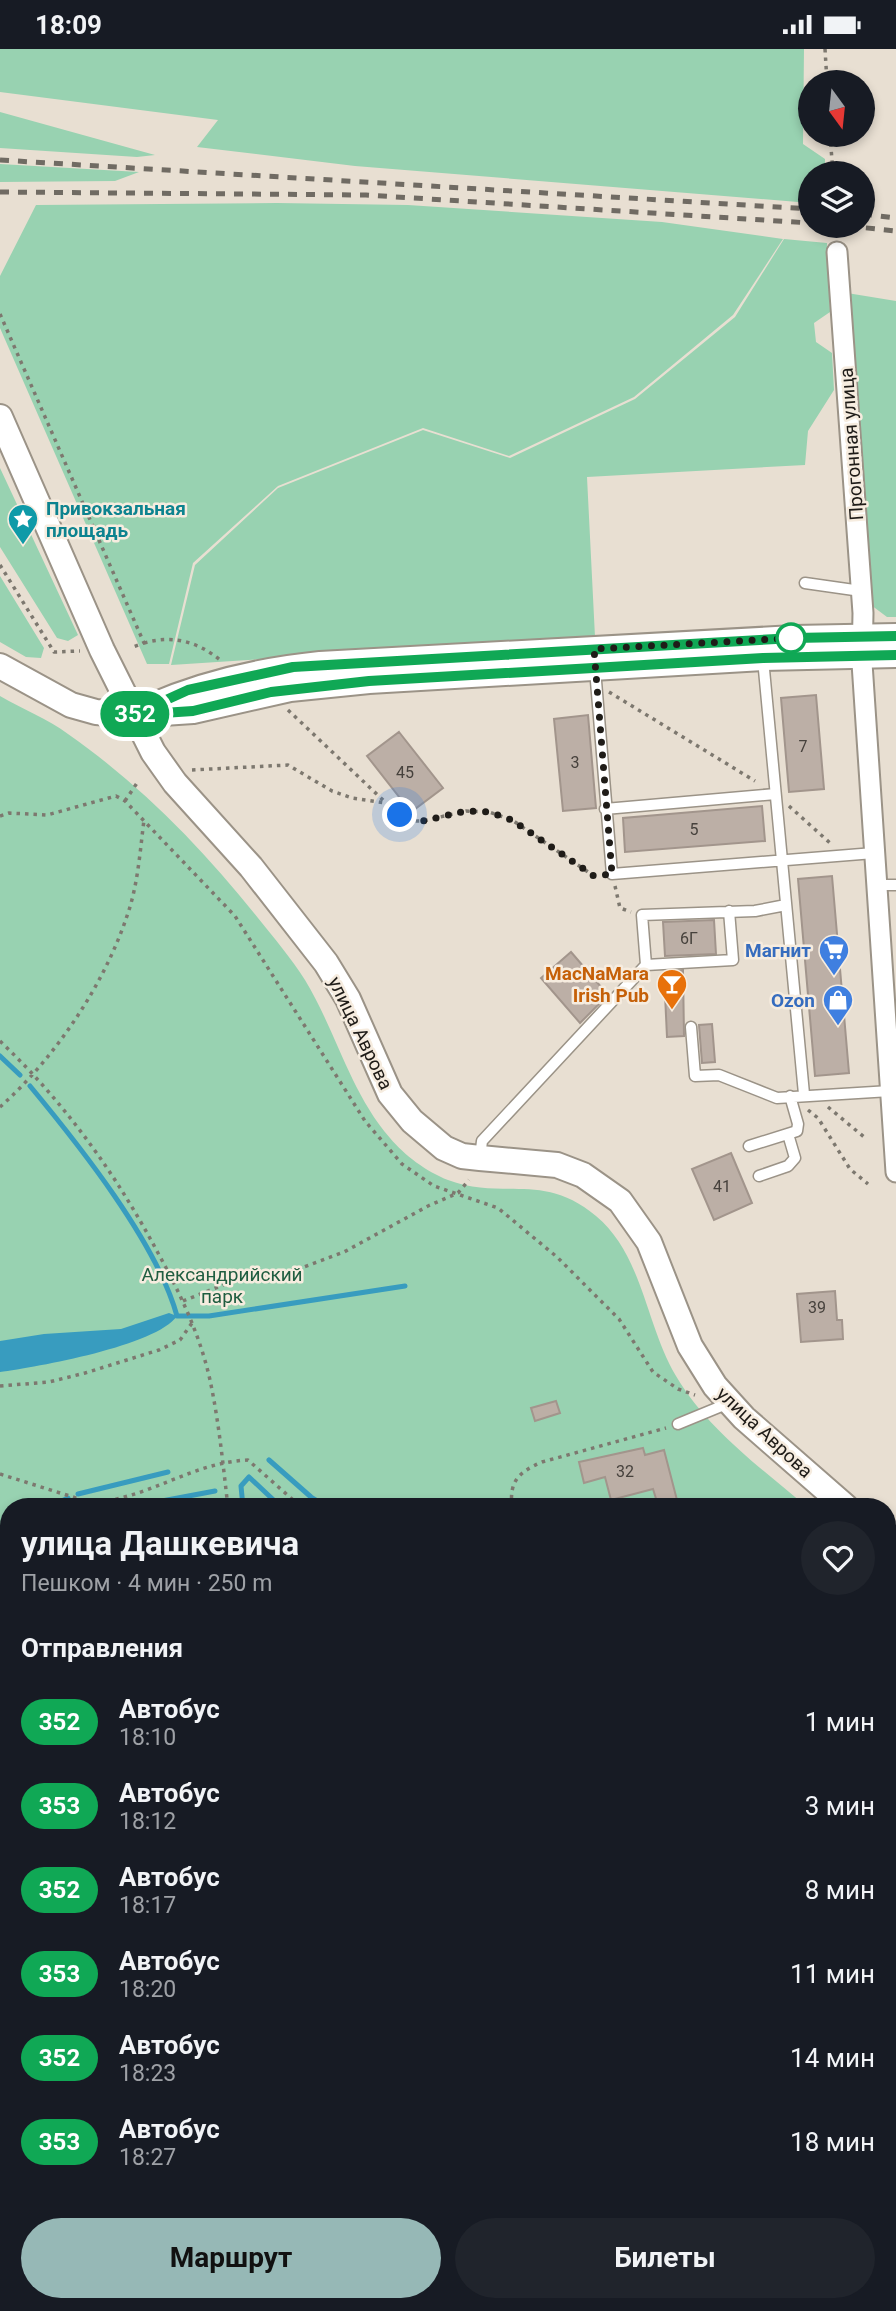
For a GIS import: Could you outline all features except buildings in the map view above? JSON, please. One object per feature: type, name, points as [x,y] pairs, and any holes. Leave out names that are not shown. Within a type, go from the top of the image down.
[{"type":"street","name":"Прогонная улица","points":[[837,252],[861,591],[876,885],[889,990],[890,1091],[896,1172]]},
{"type":"street","name":"улица Аврова","points":[[0,417],[133,715],[153,752],[175,783],[251,867],[326,963],[348,999],[390,1094],[412,1121],[444,1147],[462,1156],[474,1169],[557,1165],[583,1175],[620,1201],[649,1242],[698,1361],[730,1403],[836,1498]]},
{"type":"street","points":[[0,666],[71,705],[96,712],[133,715],[188,690],[281,669],[597,668],[763,658],[862,646],[896,636]]},
{"type":"street","points":[[597,668],[862,646],[896,655]]},
{"type":"lane","points":[[805,583],[861,591]]},
{"type":"lane","points":[[763,658],[804,1094]]},
{"type":"lane","points":[[597,668],[605,809],[612,874],[874,853]]},
{"type":"lane","points":[[605,809],[775,794]]},
{"type":"lane","points":[[876,885],[896,885]]},
{"type":"lane","points":[[646,965],[642,915],[755,911],[786,905]]},
{"type":"lane","points":[[474,1169],[482,1141],[646,965],[733,960],[729,911]]},
{"type":"lane","points":[[691,1027],[695,1076],[719,1075],[777,1098],[804,1094],[890,1091]]},
{"type":"lane","points":[[749,1146],[797,1131],[798,1123],[790,1096]]},
{"type":"lane","points":[[759,1176],[788,1166],[795,1158],[788,1134]]},
{"type":"lane","points":[[678,1424],[730,1403]]},
{"type":"path","points":[[825,49],[826,70]]},
{"type":"path","points":[[0,314],[144,643]]},
{"type":"path","points":[[0,565],[54,652],[80,651]]},
{"type":"path","points":[[133,647],[164,638],[183,640],[215,656],[221,666]]},
{"type":"path","points":[[597,668],[775,794],[844,855]]},
{"type":"path","points":[[281,704],[385,803],[412,821],[466,811],[489,812],[512,820],[594,876],[612,874],[620,908],[642,915]]},
{"type":"path","points":[[190,770],[288,765],[332,791],[352,798],[385,803]]},
{"type":"path","points":[[125,801],[139,780]]},
{"type":"path","points":[[0,816],[9,813],[47,815],[116,796],[125,801],[235,916],[365,1121],[402,1164],[434,1186],[498,1207],[557,1257],[619,1319],[653,1372],[678,1389],[695,1395]]},
{"type":"path","points":[[0,1107],[33,1072],[85,1006],[116,945],[128,913],[144,820]]},
{"type":"path","points":[[0,1041],[33,1072],[90,1140],[121,1186],[186,1307],[210,1378],[227,1498]]},
{"type":"path","points":[[821,1103],[864,1137]]},
{"type":"path","points":[[802,1107],[818,1118],[850,1169],[868,1184]]},
{"type":"path","points":[[183,1301],[239,1279],[318,1263],[375,1237],[428,1206],[458,1193],[474,1169]]},
{"type":"path","points":[[0,1386],[49,1382],[159,1350],[180,1340],[192,1323]]},
{"type":"path","points":[[511,1498],[514,1479],[525,1469],[650,1433]]},
{"type":"path","points":[[119,1498],[223,1461],[248,1460],[291,1498]]},
{"type":"path","points":[[0,1474],[78,1498]]},
{"type":"green space","points":[[0,49],[804,49],[804,70],[798,70],[798,147],[807,147],[825,161],[798,161],[798,202],[355,166],[197,147],[218,120],[0,92]]},
{"type":"green space","points":[[0,112],[155,155],[137,157],[0,148]]},
{"type":"green space","points":[[0,164],[139,172],[115,181],[0,182]]},
{"type":"green space","points":[[36,205],[408,205],[662,222],[783,239],[733,315],[634,397],[509,456],[423,428],[278,486],[193,563],[169,664],[147,664],[0,328],[0,276]]},
{"type":"green space","points":[[784,239],[827,243],[830,312],[814,323],[816,342],[832,353],[834,390],[808,431],[805,465],[587,477],[595,637],[171,665],[195,565],[278,488],[423,430],[510,458],[635,399],[735,317]]},
{"type":"green space","points":[[847,293],[896,301],[896,617],[887,617],[871,605]]},
{"type":"green space","points":[[0,468],[78,635],[68,641],[57,638],[0,547]]},
{"type":"green space","points":[[0,576],[44,648],[41,658],[26,657],[0,642]]},
{"type":"green space","name":"Александрийский парк","points":[[0,696],[52,724],[95,754],[146,796],[215,867],[305,980],[364,1101],[402,1151],[440,1177],[468,1186],[540,1190],[558,1194],[596,1216],[612,1232],[634,1271],[666,1356],[689,1395],[719,1431],[796,1498],[0,1498]]},
{"type":"water","points":[[169,1313],[177,1316],[165,1327],[122,1346],[67,1360],[0,1372],[0,1341],[44,1334],[121,1329]]},
{"type":"waterway","points":[[0,1056],[20,1075]]},
{"type":"waterway","points":[[30,1086],[93,1165],[135,1227],[167,1288],[177,1316],[209,1316],[405,1286]]},
{"type":"waterway","points":[[269,1460],[313,1498]]},
{"type":"waterway","points":[[78,1494],[168,1472]]},
{"type":"waterway","points":[[242,1498],[241,1486],[249,1477],[271,1498]]},
{"type":"waterway","points":[[178,1498],[215,1491]]},
{"type":"railway","points":[[0,160],[798,208]]},
{"type":"railway","points":[[0,192],[366,195],[798,222]]},
{"type":"railway","points":[[875,215],[896,218]]},
{"type":"railway","points":[[875,229],[896,231]]},
{"type":"bus line","name":"352","points":[[896,636],[794,638],[320,664],[270,670],[188,690],[133,715],[193,711],[271,692],[318,685],[763,658],[896,655]]},
{"type":"place","name":"Привокзальная площадь","points":[[23,546]]},
{"type":"place","name":"Магнит","points":[[834,977]]},
{"type":"place","name":"MacNaMara Irish Pub","points":[[672,1011]]},
{"type":"place","name":"Ozon","points":[[838,1027]]},
{"type":"route","points":[[400,815],[412,821],[423,821],[466,811],[489,812],[512,820],[594,876],[612,874],[594,649],[794,638],[791,638]]}]
